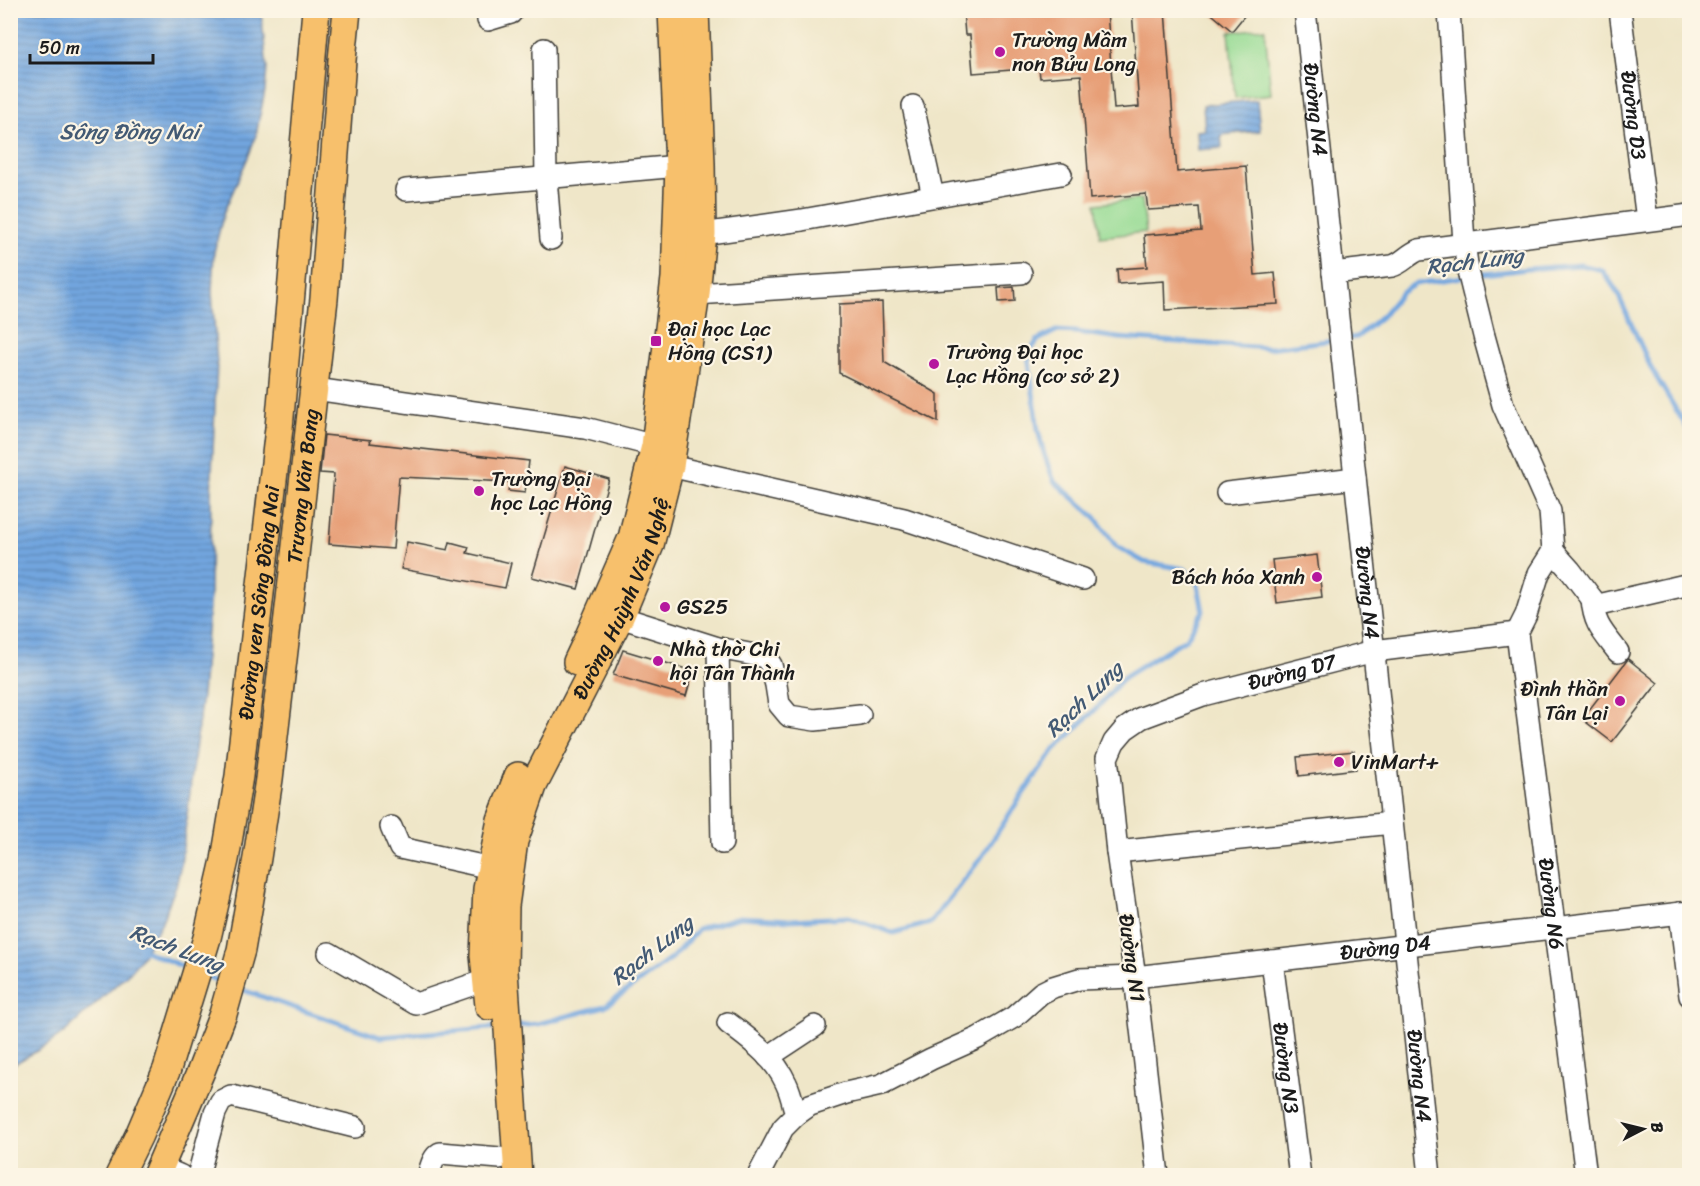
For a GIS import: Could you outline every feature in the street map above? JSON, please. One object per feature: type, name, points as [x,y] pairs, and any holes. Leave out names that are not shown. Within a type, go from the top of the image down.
[{"type":"main road","name":"Đường ven Sông Đồng Nai","points":[[119,1176],[167,1069],[204,948],[225,860],[242,753],[279,428],[316,10]]},
{"type":"main road","name":"Trương Văn Bang","points":[[166,1174],[223,1014],[239,959],[257,858],[269,779],[324,299],[347,10]]},
{"type":"main road","name":"Đường Huỳnh Văn Nghệ","points":[[662,456],[675,278],[679,166],[672,10]]},
{"type":"main road","name":"Đường Huỳnh Văn Nghệ","points":[[507,1170],[499,1027],[504,971],[505,906],[513,841],[533,786],[620,617],[662,456],[696,294],[702,234],[702,164],[695,10]]},
{"type":"main road","name":"Đường Huỳnh Văn Nghệ","points":[[499,1027],[486,980],[484,944],[487,889],[501,820],[519,773],[641,542]]},
{"type":"street","points":[[488,20],[511,13],[513,10]]},
{"type":"street","name":"Đường N4","points":[[1305,10],[1430,1176]]},
{"type":"street","points":[[1449,10],[1464,243],[1470,279],[1503,405],[1550,511],[1552,551],[1539,573],[1518,633]]},
{"type":"street","name":"Đường D3","points":[[1620,10],[1647,220]]},
{"type":"street","points":[[544,48],[546,178],[551,239]]},
{"type":"street","points":[[913,106],[931,188]]},
{"type":"street","points":[[406,190],[679,166]]},
{"type":"street","points":[[702,234],[802,220],[1061,174]]},
{"type":"street","points":[[908,201],[931,188],[984,175]]},
{"type":"street","points":[[1333,273],[1392,266],[1399,264],[1407,256],[1419,250],[1689,215]]},
{"type":"street","points":[[696,294],[1021,273]]},
{"type":"street","points":[[322,390],[585,428],[662,456],[904,519],[1083,579]]},
{"type":"street","points":[[1227,493],[1355,478]]},
{"type":"street","points":[[1552,551],[1596,604],[1689,584]]},
{"type":"street","points":[[1592,599],[1596,622],[1618,652]]},
{"type":"street","points":[[620,617],[718,648],[765,657],[771,665],[779,704],[789,716],[816,720],[860,715]]},
{"type":"street","name":"Đường D7","points":[[1114,742],[1125,729],[1141,718],[1203,695],[1374,651],[1518,633]]},
{"type":"street","name":"Đường N6","points":[[1518,633],[1586,1176]]},
{"type":"street","points":[[718,648],[722,843]]},
{"type":"street","name":"Đường N1","points":[[1114,742],[1107,758],[1158,1176]]},
{"type":"street","points":[[1117,852],[1392,823]]},
{"type":"street","points":[[391,827],[400,848],[491,868]]},
{"type":"street","points":[[1684,913],[1689,996]]},
{"type":"street","name":"Đường D4","points":[[796,1115],[810,1105],[846,1092],[881,1085],[996,1028],[1014,1017],[1041,993],[1079,979],[1135,977],[1684,913]]},
{"type":"street","points":[[329,953],[416,1004],[486,980]]},
{"type":"street","name":"Đường N3","points":[[1272,961],[1300,1176]]},
{"type":"street","points":[[728,1023],[761,1048],[777,1068],[786,1083],[796,1115],[783,1128],[758,1176]]},
{"type":"street","points":[[768,1057],[815,1026]]},
{"type":"street","points":[[198,1176],[215,1113],[221,1101],[231,1096],[355,1127]]},
{"type":"street","points":[[428,1176],[436,1156],[440,1154],[507,1170]]},
{"type":"green space","points":[[1265,28],[1271,94],[1235,98],[1229,32]]},
{"type":"green space","points":[[1142,199],[1146,232],[1100,237],[1096,204]]},
{"type":"water","name":"Sông Đồng Nai","points":[[11,10],[261,11],[267,68],[256,135],[224,212],[214,252],[212,292],[217,363],[211,496],[210,595],[202,695],[181,864],[176,886],[161,924],[132,970],[64,1033],[11,1066]]},
{"type":"water","points":[[1257,100],[1260,131],[1221,135],[1222,148],[1198,150],[1197,131],[1205,130],[1203,105]]},
{"type":"building","points":[[963,10],[1107,10],[1114,109],[1139,107],[1132,10],[1165,10],[1177,172],[1246,166],[1255,275],[1275,273],[1278,304],[1165,310],[1164,281],[1118,284],[1117,269],[1147,267],[1144,235],[1201,231],[1199,207],[1148,210],[1146,194],[1090,199],[1081,75],[1040,78],[1039,68],[973,73],[970,35],[965,35]]},
{"type":"building","points":[[1207,10],[1249,10],[1232,31]]},
{"type":"building","points":[[1014,287],[1015,301],[999,302],[998,288]]},
{"type":"building","points":[[882,302],[884,362],[938,394],[938,422],[839,373],[839,304]]},
{"type":"building","points":[[324,435],[371,440],[370,443],[529,461],[525,493],[508,491],[510,482],[399,477],[393,549],[329,544],[334,474],[320,473]]},
{"type":"building","points":[[565,466],[609,479],[578,589],[532,577]]},
{"type":"building","points":[[407,542],[448,550],[450,542],[469,547],[467,553],[511,563],[505,588],[401,569]]},
{"type":"building","points":[[1317,555],[1322,597],[1277,603],[1272,560]]},
{"type":"building","points":[[623,650],[693,671],[686,696],[613,675]]},
{"type":"building","name":"Đình thần Tân Lại","points":[[1628,659],[1658,683],[1612,742],[1582,719]]},
{"type":"building","name":"VinMart+","points":[[1354,751],[1356,769],[1299,776],[1297,757]]},
{"type":"waterway","name":"Rạch Lung","points":[[1475,275],[1581,265],[1602,270],[1616,290],[1652,370],[1690,433]]},
{"type":"waterway","name":"Rạch Lung","points":[[1344,339],[1357,337],[1383,315],[1402,292],[1415,284],[1463,277]]},
{"type":"waterway","name":"Rạch Lung","points":[[516,1026],[538,1024],[605,1006],[672,958],[698,929],[740,917],[790,920],[849,917],[893,933],[930,923],[981,858],[1054,750],[1099,706],[1124,677],[1187,638],[1203,611],[1198,585],[1185,569],[1144,562],[1116,546],[1095,517],[1054,481],[1038,430],[1028,354],[1038,340],[1056,331],[1119,338],[1269,348],[1335,340]]},
{"type":"waterway","name":"Rạch Lung","points":[[140,949],[189,969]]},
{"type":"waterway","name":"Rạch Lung","points":[[204,975],[223,983]]},
{"type":"waterway","name":"Rạch Lung","points":[[237,988],[380,1037],[501,1027]]},
{"type":"place","name":"Trường Mầm non Bửu Long","points":[[1000,52]]},
{"type":"place","name":"Đại học Lạc Hồng (CS1)","points":[[656,341]]},
{"type":"place","name":"Trường Đại học Lạc Hồng (cơ sở 2)","points":[[934,364]]},
{"type":"place","name":"Trường Đại học Lạc Hồng","points":[[479,491]]},
{"type":"place","name":"Bách hóa Xanh","points":[[1317,577]]},
{"type":"place","name":"GS25","points":[[665,607]]},
{"type":"place","name":"Nhà thờ Chi hội Tân Thành","points":[[658,661]]},
{"type":"place","name":"Đình thần Tân Lại","points":[[1620,701]]},
{"type":"place","name":"VinMart+","points":[[1339,762]]}]
